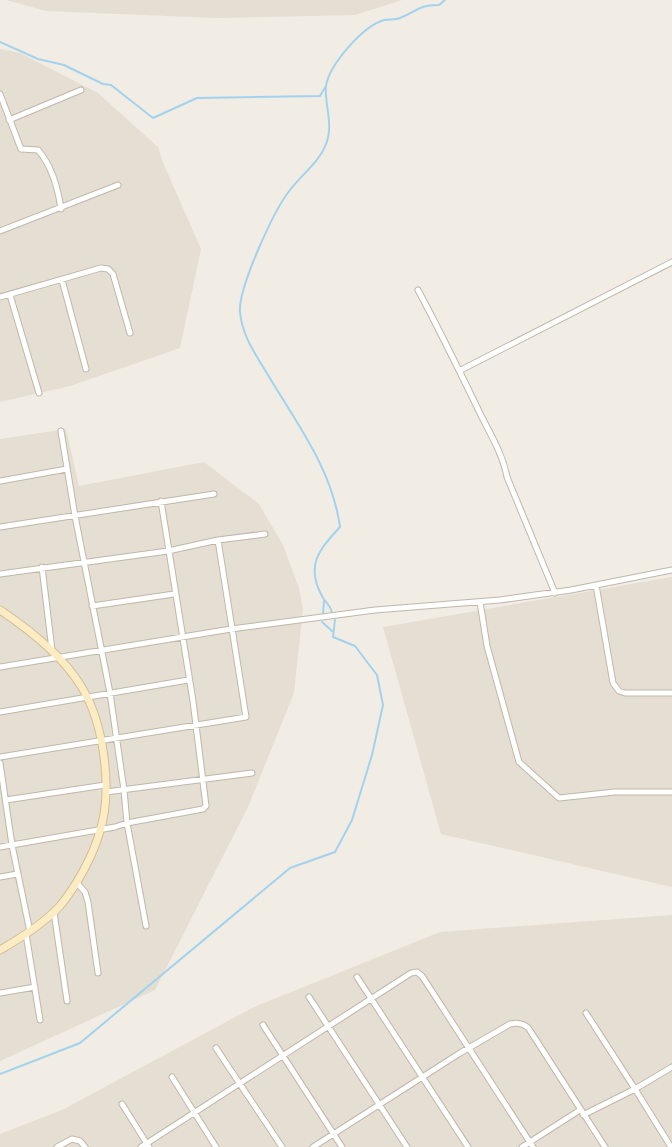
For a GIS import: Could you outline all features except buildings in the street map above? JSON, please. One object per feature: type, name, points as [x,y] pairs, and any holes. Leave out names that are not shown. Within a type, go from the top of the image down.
[{"type":"street","points":[[9,120],[81,90]]},
{"type":"street","points":[[0,94],[21,149],[38,150],[47,164],[58,192],[61,209]]},
{"type":"street","points":[[0,231],[118,185]]},
{"type":"street","points":[[461,370],[672,262]]},
{"type":"street","points":[[0,296],[101,268],[111,271],[130,333]]},
{"type":"street","points":[[62,280],[86,369]]},
{"type":"street","points":[[418,290],[504,458],[507,477],[555,593]]},
{"type":"street","points":[[10,295],[39,393]]},
{"type":"street","points":[[61,431],[110,693],[127,823],[146,926]]},
{"type":"street","points":[[0,481],[67,469]]},
{"type":"street","points":[[0,527],[214,494]]},
{"type":"street","points":[[0,847],[101,830],[205,808],[196,725],[161,501]]},
{"type":"street","points":[[0,574],[168,551],[218,540],[265,534]]},
{"type":"street","points":[[0,757],[246,717],[218,540]]},
{"type":"street","points":[[42,567],[52,650]]},
{"type":"street","points":[[0,667],[231,629],[375,610],[555,593],[672,570]]},
{"type":"street","points":[[596,585],[613,683],[619,691],[625,693],[672,693]]},
{"type":"street","points":[[92,606],[174,594]]},
{"type":"street","points":[[480,602],[487,646],[519,762],[559,798],[615,792],[672,792]]},
{"type":"street","points":[[0,610],[52,650],[77,679],[87,696],[101,742],[106,789],[101,830],[76,882],[54,912],[28,933],[0,950]]},
{"type":"street","points":[[0,712],[188,680]]},
{"type":"street","points":[[0,763],[40,1020]]},
{"type":"street","points":[[6,800],[106,789],[124,790],[252,773]]},
{"type":"street","points":[[0,877],[17,874]]},
{"type":"street","points":[[76,882],[85,892],[88,902],[99,973]]},
{"type":"street","points":[[54,912],[67,1001]]},
{"type":"street","points":[[122,1104],[146,1146],[327,1025],[411,972],[417,972],[471,1049],[531,1145]]},
{"type":"street","points":[[357,976],[468,1147]]},
{"type":"street","points":[[0,993],[35,987]]},
{"type":"street","points":[[309,997],[407,1147]]},
{"type":"street","points":[[586,1013],[671,1147]]},
{"type":"street","points":[[313,1147],[510,1024],[524,1025],[605,1147]]},
{"type":"street","points":[[263,1025],[342,1147]]},
{"type":"street","points":[[216,1048],[282,1147]]},
{"type":"street","points":[[522,1147],[531,1145],[582,1112],[635,1089],[672,1067]]},
{"type":"street","points":[[172,1077],[216,1147]]},
{"type":"street","points":[[57,1147],[72,1139],[80,1141],[85,1147]]},
{"type":"shaded area","points":[[6,0],[402,0],[355,15],[216,18],[46,11]]},
{"type":"shaded area","points":[[0,49],[20,53],[98,93],[158,147],[201,249],[180,348],[70,386],[0,402]]},
{"type":"shaded area","points":[[66,429],[79,486],[204,462],[259,504],[283,545],[299,588],[303,609],[294,693],[248,807],[155,990],[0,1061],[0,439]]},
{"type":"shaded area","points":[[672,577],[672,887],[441,834],[383,627]]},
{"type":"shaded area","points":[[672,915],[672,1147],[0,1147],[0,1134],[62,1110],[254,1007],[440,932]]},
{"type":"waterway","points":[[332,612],[318,587],[315,568],[320,552],[340,527],[336,506],[312,448],[254,353],[241,321],[241,301],[258,250],[275,214],[326,144],[329,129],[326,86],[328,77],[340,57],[357,38],[376,24],[400,18],[422,7],[439,5],[445,0]]},
{"type":"waterway","points":[[0,42],[38,59],[64,65],[103,84],[111,85],[153,118],[197,98],[320,96],[326,86]]},
{"type":"waterway","points":[[323,614],[324,601]]},
{"type":"waterway","points":[[0,1074],[80,1043],[290,868],[335,852],[352,820],[372,755],[383,705],[377,675],[355,646],[333,637],[335,620]]},
{"type":"waterway","points":[[322,622],[332,631]]}]
